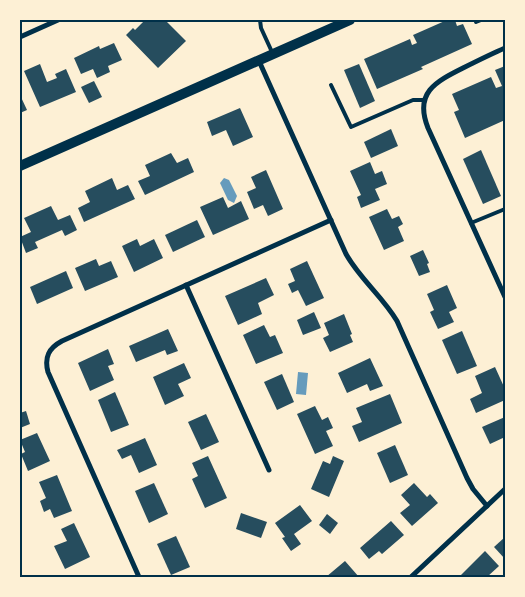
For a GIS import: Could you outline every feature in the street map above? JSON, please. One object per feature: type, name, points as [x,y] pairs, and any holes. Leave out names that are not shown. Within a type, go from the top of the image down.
[{"type":"main road","points":[[20,166],[350,20]]},
{"type":"street","points":[[20,37],[58,20]]},
{"type":"street","points":[[505,48],[438,81],[429,90],[424,100],[423,110],[425,119],[505,297]]},
{"type":"street","points":[[259,60],[331,220],[355,268],[388,307],[397,321],[467,478],[473,489],[487,506]]},
{"type":"street","points":[[138,577],[48,372],[46,365],[48,352],[62,341],[331,220]]},
{"type":"street","points":[[186,285],[269,470]]},
{"type":"street","points":[[412,577],[505,489]]},
{"type":"lane","points":[[260,20],[261,28],[273,54]]},
{"type":"lane","points":[[476,22],[481,20]]},
{"type":"lane","points":[[331,85],[351,128],[413,100],[424,100]]},
{"type":"lane","points":[[471,223],[505,209]]},
{"type":"water","points":[[224,178],[229,180],[237,196],[234,203],[228,200],[220,183]]},
{"type":"water","points":[[298,372],[308,373],[306,395],[296,394]]},
{"type":"building","points":[[145,20],[165,20],[186,41],[158,68],[126,35],[133,28],[135,30]]},
{"type":"building","points":[[447,20],[455,20],[457,26],[463,24],[472,44],[421,67],[423,69],[377,89],[364,59],[410,39],[412,45],[417,43],[413,35]]},
{"type":"building","points":[[114,43],[122,60],[108,66],[110,72],[97,78],[93,69],[81,74],[74,58],[99,46],[100,49]]},
{"type":"building","points":[[40,64],[47,82],[57,78],[55,74],[66,69],[76,92],[40,107],[24,71]]},
{"type":"building","points":[[359,64],[375,101],[360,108],[344,70]]},
{"type":"building","points":[[505,66],[505,120],[465,138],[454,112],[459,110],[452,94],[491,77],[496,88],[502,86],[495,70]]},
{"type":"building","points":[[94,81],[102,97],[89,103],[81,87]]},
{"type":"building","points":[[20,95],[27,110],[20,113]]},
{"type":"building","points":[[240,108],[253,137],[233,146],[226,130],[212,136],[207,122]]},
{"type":"building","points":[[391,129],[398,146],[371,158],[364,142]]},
{"type":"building","points":[[481,150],[501,196],[483,204],[463,159]]},
{"type":"building","points":[[171,153],[177,163],[188,158],[194,172],[145,195],[138,181],[150,176],[145,165]]},
{"type":"building","points":[[370,162],[375,174],[382,171],[387,184],[375,189],[380,200],[361,208],[357,197],[361,195],[350,171]]},
{"type":"building","points":[[266,170],[283,209],[268,216],[263,205],[254,209],[247,192],[256,188],[251,177]]},
{"type":"building","points":[[112,178],[117,190],[128,185],[135,199],[84,222],[78,208],[90,202],[85,191]]},
{"type":"building","points":[[223,197],[228,208],[241,201],[249,219],[213,235],[200,207]]},
{"type":"building","points":[[51,206],[58,220],[70,215],[77,230],[65,236],[62,230],[35,242],[38,248],[26,253],[20,237],[31,232],[24,218]]},
{"type":"building","points":[[387,209],[392,219],[399,216],[403,224],[398,227],[404,241],[384,250],[369,217]]},
{"type":"building","points":[[197,220],[205,237],[173,252],[165,235]]},
{"type":"building","points":[[137,239],[140,246],[154,239],[163,258],[134,272],[122,246]]},
{"type":"building","points":[[423,250],[429,263],[427,264],[430,272],[419,276],[410,256]]},
{"type":"building","points":[[96,259],[99,266],[111,261],[118,277],[85,291],[75,268]]},
{"type":"building","points":[[307,261],[324,298],[306,306],[298,290],[292,293],[288,284],[295,281],[290,269]]},
{"type":"building","points":[[66,271],[73,288],[37,304],[30,287]]},
{"type":"building","points":[[266,278],[274,295],[258,303],[262,314],[238,325],[225,296]]},
{"type":"building","points":[[447,285],[457,308],[449,312],[454,322],[438,329],[430,312],[434,310],[427,294]]},
{"type":"building","points":[[314,312],[321,328],[303,335],[297,320]]},
{"type":"building","points":[[344,314],[353,342],[330,352],[323,338],[329,335],[324,323]]},
{"type":"building","points":[[264,325],[270,337],[275,335],[283,353],[256,364],[243,335]]},
{"type":"building","points":[[168,329],[178,351],[167,355],[165,350],[136,362],[129,346]]},
{"type":"building","points":[[462,331],[477,366],[457,374],[442,340]]},
{"type":"building","points":[[108,349],[114,364],[108,366],[114,380],[90,391],[78,363]]},
{"type":"building","points":[[370,358],[383,386],[370,391],[367,384],[347,393],[338,373]]},
{"type":"building","points":[[184,363],[191,378],[178,384],[184,396],[165,405],[153,377]]},
{"type":"building","points":[[495,367],[505,389],[505,400],[476,413],[470,399],[482,393],[475,376]]},
{"type":"building","points":[[282,374],[294,402],[277,410],[264,382]]},
{"type":"building","points":[[115,392],[129,425],[111,432],[98,400]]},
{"type":"building","points":[[390,394],[402,423],[359,442],[352,426],[362,422],[356,408]]},
{"type":"building","points":[[315,406],[322,420],[328,417],[333,428],[326,431],[333,446],[315,454],[297,414]]},
{"type":"building","points":[[26,411],[30,424],[20,428],[20,413]]},
{"type":"building","points":[[206,414],[219,442],[201,450],[188,422]]},
{"type":"building","points":[[505,417],[505,437],[490,444],[482,427]]},
{"type":"building","points":[[37,433],[50,461],[28,471],[21,454],[25,452],[20,440]]},
{"type":"building","points":[[145,438],[157,465],[139,473],[131,455],[122,459],[117,450]]},
{"type":"building","points":[[395,445],[408,475],[390,483],[377,453]]},
{"type":"building","points":[[208,456],[227,498],[205,508],[192,479],[198,476],[192,463]]},
{"type":"building","points":[[333,456],[344,461],[329,497],[311,489],[323,461],[330,464]]},
{"type":"building","points":[[57,475],[72,511],[54,518],[50,509],[44,512],[40,501],[46,498],[39,482]]},
{"type":"building","points":[[154,483],[168,514],[149,523],[135,491]]},
{"type":"building","points":[[414,483],[427,497],[430,494],[438,503],[412,526],[400,513],[410,505],[401,495]]},
{"type":"building","points":[[300,505],[312,521],[294,534],[301,544],[291,551],[282,538],[285,537],[275,523]]},
{"type":"building","points":[[241,513],[267,522],[261,538],[236,529]]},
{"type":"building","points":[[327,514],[338,523],[330,534],[319,525]]},
{"type":"building","points":[[391,521],[404,535],[382,554],[379,551],[369,559],[360,548]]},
{"type":"building","points":[[74,523],[90,557],[65,569],[54,546],[67,541],[61,529]]},
{"type":"building","points":[[176,536],[190,567],[171,575],[157,544]]},
{"type":"building","points":[[505,537],[505,559],[494,547]]},
{"type":"building","points":[[485,551],[499,566],[487,577],[459,577]]},
{"type":"building","points":[[345,561],[359,577],[326,577]]}]
